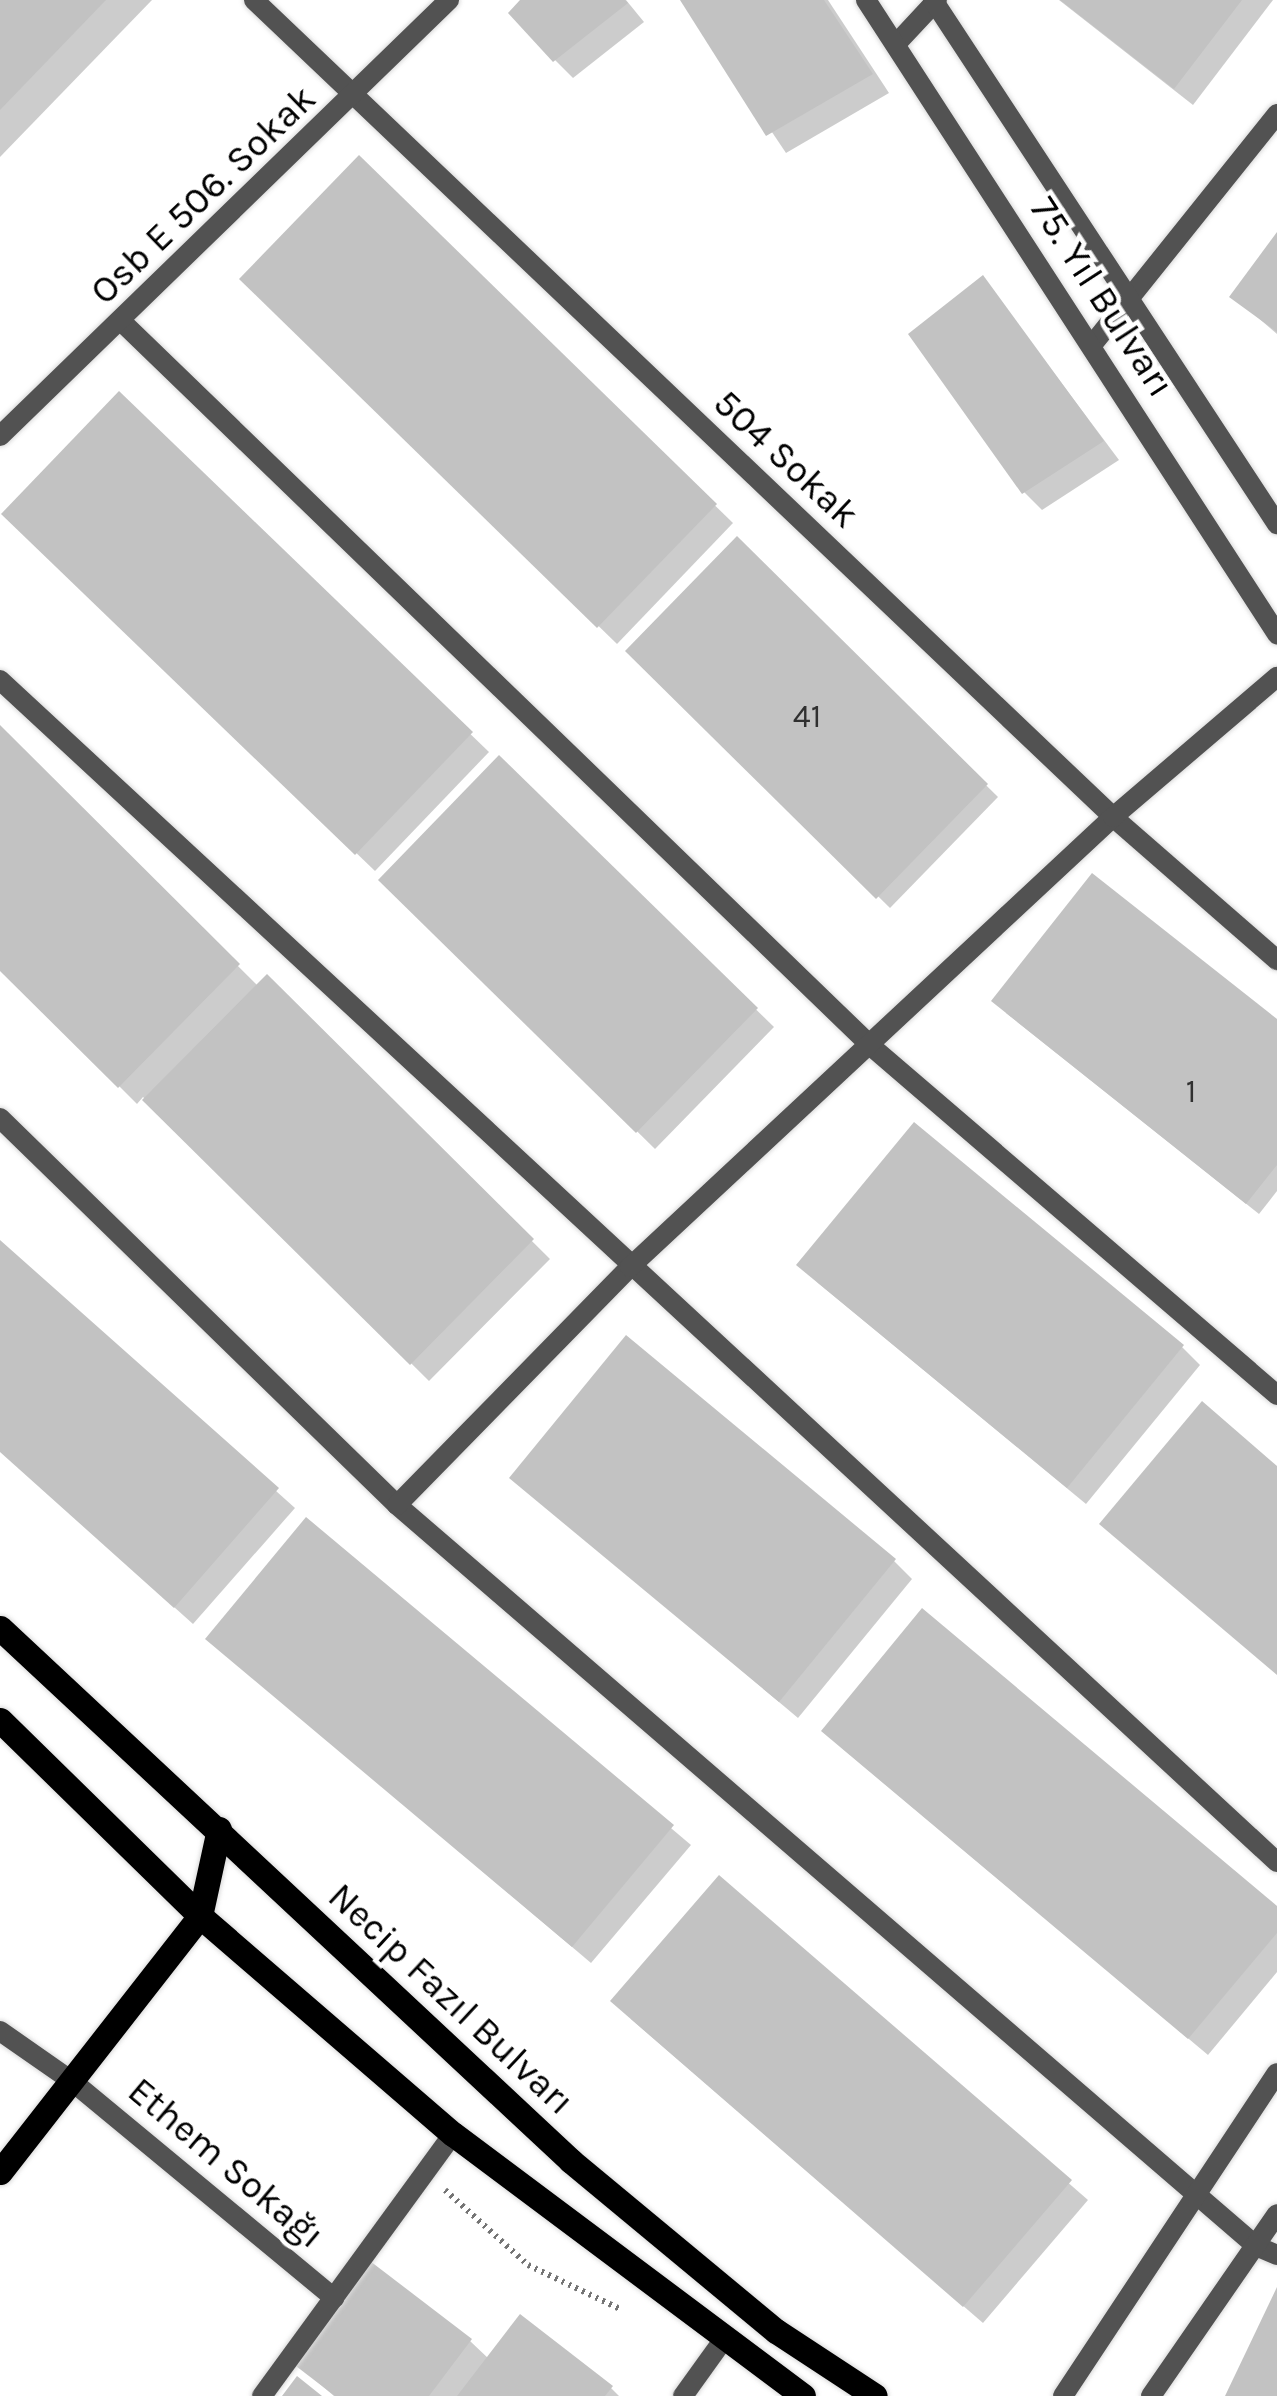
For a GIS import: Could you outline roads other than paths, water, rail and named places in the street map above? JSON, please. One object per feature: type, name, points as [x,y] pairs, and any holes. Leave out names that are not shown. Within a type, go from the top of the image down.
[{"type":"main road","name":"Necip Fazıl Bulvarı","points":[[0,1628],[571,2161],[776,2332],[875,2396]]},
{"type":"main road","points":[[0,1720],[200,1916],[453,2134],[802,2396]]},
{"type":"main road","points":[[0,2172],[200,1916],[219,1829]]},
{"type":"street","name":"504 Sokak","points":[[254,0],[1113,817],[1277,960]]},
{"type":"street","name":"Osb E 506. Sokak","points":[[0,436],[355,98],[449,0]]},
{"type":"street","name":"75. Yıl Bulvarı","points":[[866,0],[1277,634]]},
{"type":"street","name":"75. Yıl Bulvarı","points":[[935,1],[1133,298],[1277,524]]},
{"type":"street","points":[[896,44],[935,1]]},
{"type":"street","points":[[1092,345],[1277,114]]},
{"type":"street","points":[[121,321],[872,1047],[1277,1396]]},
{"type":"street","points":[[397,1505],[630,1267],[872,1047],[1113,817],[1277,677]]},
{"type":"street","points":[[0,680],[1277,1862]]},
{"type":"street","points":[[0,1118],[397,1505],[1256,2246],[1277,2255]]},
{"type":"street","name":"Ethem Sokağı","points":[[0,2031],[73,2082],[334,2298]]},
{"type":"street","points":[[1063,2396],[1277,2073]]},
{"type":"street","points":[[262,2396],[453,2134]]},
{"type":"street","points":[[1151,2396],[1277,2214]]},
{"type":"street","points":[[683,2396],[724,2339]]}]
